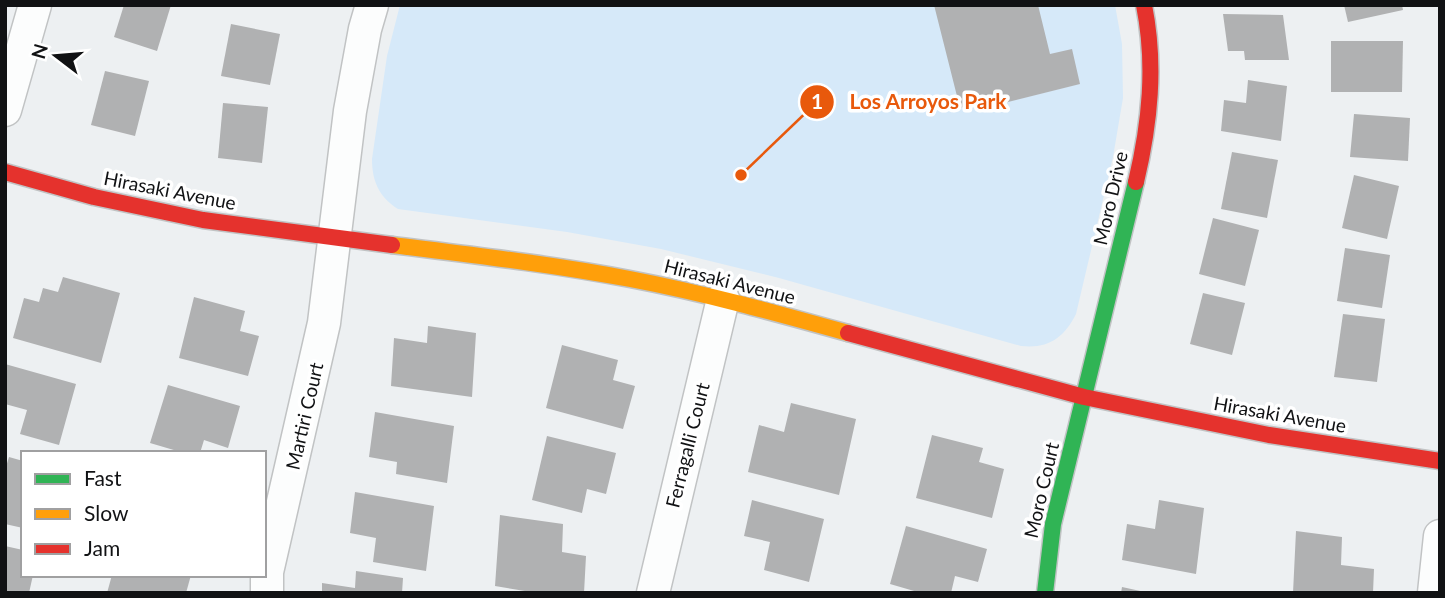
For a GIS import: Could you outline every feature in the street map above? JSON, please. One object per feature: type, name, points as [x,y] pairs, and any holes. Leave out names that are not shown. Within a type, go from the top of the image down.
[{"type":"street","points":[[5,110],[35,5]]},
{"type":"street","name":"Martiri Court","points":[[267,593],[267,572],[317,359],[350,111],[372,5]]},
{"type":"street","name":"Moro Drive","points":[[1084,397],[1150,116],[1151,71],[1148,20],[1144,5]]},
{"type":"street","name":"Hirasaki Avenue","points":[[5,172],[94,197],[203,220],[554,266],[631,279],[723,299],[1084,397],[1269,435],[1440,461]]},
{"type":"street","name":"Ferragalli Court","points":[[653,593],[723,299]]},
{"type":"street","name":"Moro Court","points":[[1045,593],[1053,524],[1084,397]]},
{"type":"street","points":[[1434,593],[1440,536]]},
{"type":"shaded area","points":[[400,5],[1115,5],[1122,44],[1123,98],[1113,157],[1076,314],[1066,330],[1054,340],[1039,346],[1021,346],[779,278],[661,249],[567,232],[398,209],[378,188],[372,159],[387,56]]},
{"type":"building","points":[[124,5],[171,5],[157,51],[114,37]]},
{"type":"building","points":[[934,5],[1038,5],[1050,54],[1072,49],[1080,84],[1004,103],[1003,97],[960,108]]},
{"type":"building","points":[[1344,5],[1402,5],[1403,10],[1348,22]]},
{"type":"building","points":[[1223,14],[1283,15],[1289,60],[1245,60],[1244,51],[1228,51]]},
{"type":"building","points":[[231,24],[280,34],[270,85],[221,76]]},
{"type":"building","points":[[1331,41],[1403,41],[1402,92],[1331,92]]},
{"type":"building","points":[[105,71],[149,81],[135,136],[91,125]]},
{"type":"building","points":[[1248,80],[1287,86],[1281,141],[1221,131],[1224,100],[1246,103]]},
{"type":"building","points":[[223,103],[268,107],[262,163],[218,158]]},
{"type":"building","points":[[1354,114],[1410,118],[1408,161],[1350,157]]},
{"type":"building","points":[[1232,152],[1278,160],[1267,218],[1221,209]]},
{"type":"building","points":[[1354,175],[1399,186],[1387,239],[1342,228]]},
{"type":"building","points":[[1213,218],[1259,230],[1245,286],[1199,274]]},
{"type":"building","points":[[1345,248],[1390,255],[1382,308],[1337,301]]},
{"type":"building","points":[[63,277],[120,293],[101,363],[13,338],[24,298],[39,302],[43,288],[58,292]]},
{"type":"building","points":[[1203,293],[1245,303],[1232,355],[1190,344]]},
{"type":"building","points":[[194,297],[245,311],[240,331],[259,336],[248,376],[179,358]]},
{"type":"building","points":[[1343,314],[1385,319],[1377,382],[1334,377]]},
{"type":"building","points":[[428,326],[476,333],[472,397],[391,386],[394,338],[427,343]]},
{"type":"building","points":[[562,345],[618,360],[613,380],[635,386],[623,429],[546,408]]},
{"type":"building","points":[[5,364],[76,384],[59,445],[20,434],[27,410],[5,404]]},
{"type":"building","points":[[168,385],[240,406],[228,448],[204,440],[201,451],[177,451],[150,443]]},
{"type":"building","points":[[791,403],[856,419],[839,495],[748,472],[759,425],[784,432]]},
{"type":"building","points":[[375,412],[454,426],[447,483],[396,474],[397,462],[369,457]]},
{"type":"building","points":[[932,435],[983,448],[979,462],[1004,469],[992,518],[916,498]]},
{"type":"building","points":[[547,436],[616,453],[606,494],[587,489],[582,513],[532,500]]},
{"type":"building","points":[[9,457],[21,460],[21,528],[5,524],[5,470]]},
{"type":"building","points":[[355,492],[434,506],[426,571],[373,562],[376,538],[350,533]]},
{"type":"building","points":[[752,500],[824,519],[809,582],[764,570],[770,542],[744,536]]},
{"type":"building","points":[[1159,500],[1204,508],[1196,574],[1122,560],[1127,524],[1155,529]]},
{"type":"building","points":[[500,515],[563,524],[562,552],[586,556],[584,593],[537,593],[495,586]]},
{"type":"building","points":[[906,526],[987,549],[978,582],[955,576],[951,593],[921,593],[890,584]]},
{"type":"building","points":[[1296,531],[1342,537],[1341,565],[1374,569],[1373,593],[1293,593]]},
{"type":"building","points":[[5,546],[21,550],[21,577],[33,577],[29,593],[5,593]]},
{"type":"building","points":[[356,571],[403,578],[402,593],[322,593],[322,583],[355,588]]},
{"type":"building","points":[[111,577],[190,577],[186,593],[107,593]]},
{"type":"building","points":[[1122,587],[1145,592],[1145,593],[1121,593]]},
{"type":"traffic: fast","points":[[1045,593],[1053,524],[1136,182]]},
{"type":"traffic: slow","points":[[392,245],[541,264],[630,279],[713,297],[848,333]]},
{"type":"traffic: jam","points":[[1136,182],[1150,94],[1150,50],[1144,5]]},
{"type":"traffic: jam","points":[[5,172],[94,197],[203,220],[392,245]]},
{"type":"traffic: jam","points":[[848,333],[1084,397],[1269,435],[1440,461]]},
{"type":"place","name":"Los Arroyos Park","points":[[741,175]]}]
